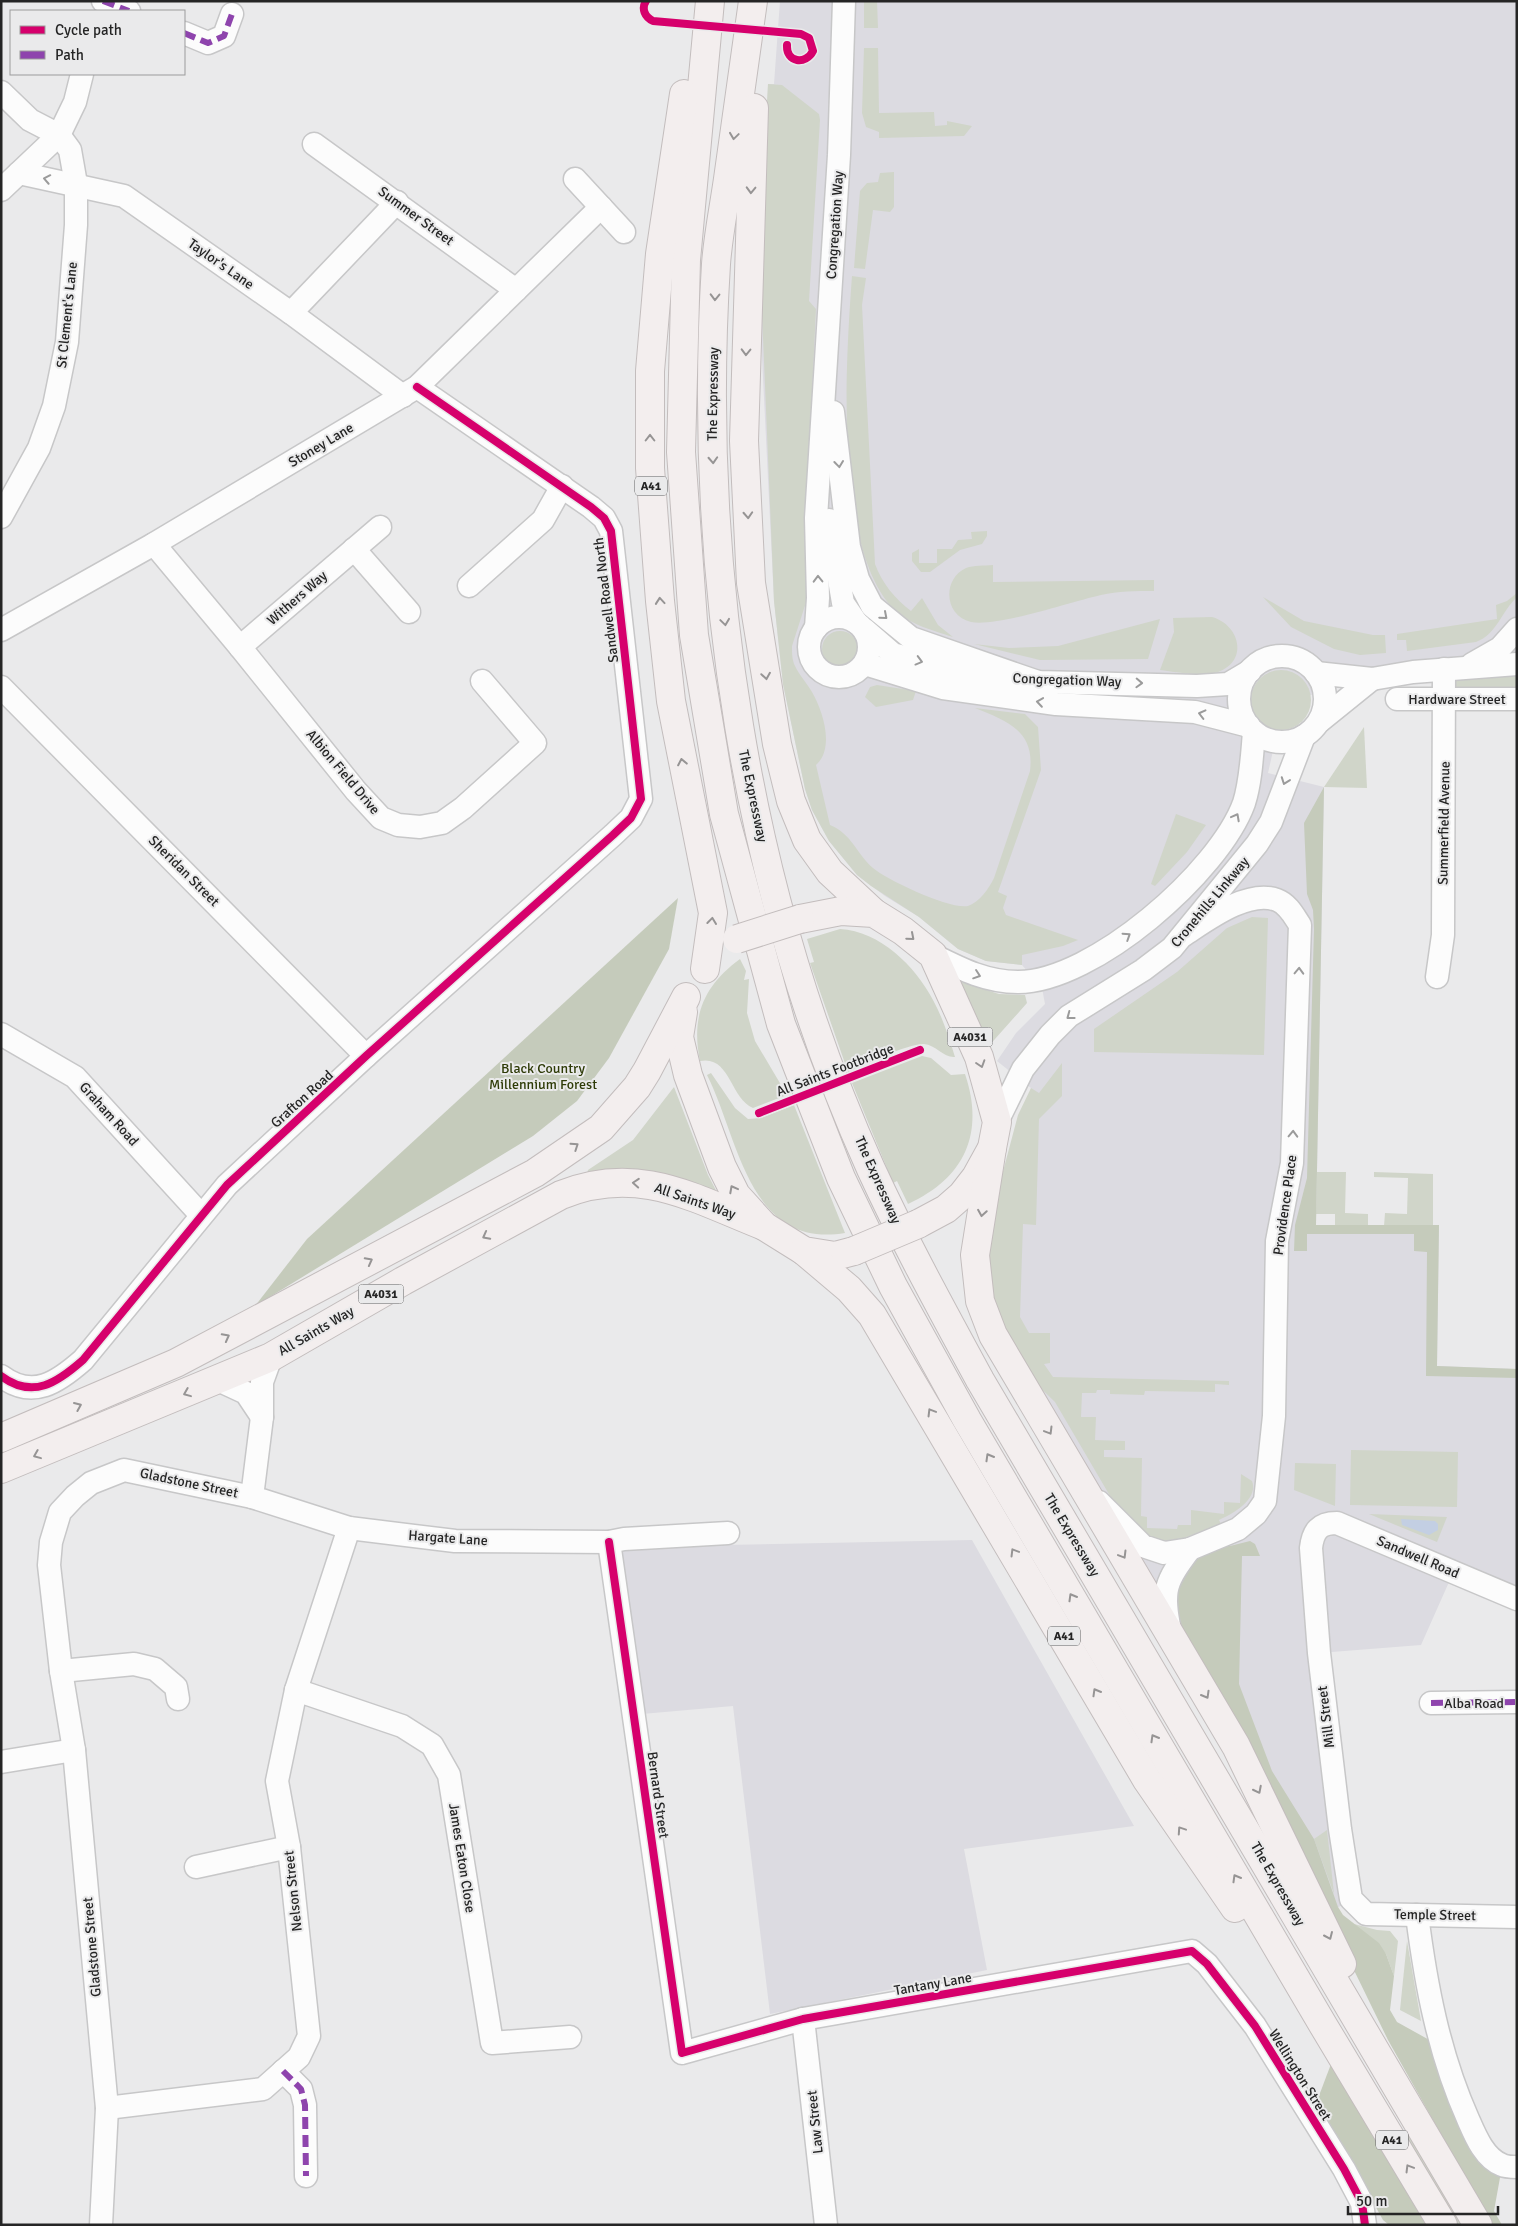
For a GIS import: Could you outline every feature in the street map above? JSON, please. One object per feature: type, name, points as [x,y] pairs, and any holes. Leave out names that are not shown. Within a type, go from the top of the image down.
[{"type":"highway","name":"A41","points":[[702,1],[684,92],[660,254],[650,371],[650,468],[660,602],[671,700],[713,913],[705,969]]},
{"type":"highway","name":"A41","points":[[710,1],[686,260],[681,452],[692,616],[724,814],[781,1024],[841,1178],[893,1286],[967,1420],[1332,2041],[1443,2225]]},
{"type":"highway","name":"The Expressway","points":[[753,1],[716,262],[712,443],[720,587],[740,737],[764,853],[799,974],[824,1050],[864,1152],[920,1271],[980,1380],[1368,2031]]},
{"type":"highway","points":[[757,1],[744,441],[751,583],[777,744],[791,801],[807,840],[825,864],[874,913]]},
{"type":"highway","name":"A4031","points":[[1,1438],[176,1364],[535,1173],[601,1128],[625,1100],[648,1071],[686,997],[721,949],[737,939],[800,919],[841,911],[874,913],[903,930],[932,956],[946,982],[979,1057],[994,1135],[976,1177],[962,1195],[946,1208],[918,1224],[854,1252],[835,1256],[804,1251],[764,1226],[736,1195],[722,1167],[693,1090],[679,1037],[686,997]]},
{"type":"highway","name":"A41","points":[[994,1135],[975,1255],[980,1301],[993,1335],[1236,1746],[1307,1888],[1368,2031],[1402,2095],[1478,2225]]},
{"type":"highway","name":"All Saints Way","points":[[1,1469],[270,1357],[403,1281],[561,1195],[581,1187],[602,1183],[637,1182],[666,1188],[764,1226]]},
{"type":"highway","name":"A41","points":[[804,1251],[849,1289],[872,1315],[1147,1780],[1268,1956],[1332,2041]]},
{"type":"street","points":[[103,1],[126,10]]},
{"type":"street","name":"Congregation Way","points":[[821,449],[831,542],[843,602],[860,625],[870,647],[865,664],[858,671],[846,677],[835,677],[823,672],[814,663],[810,652],[810,640],[816,628],[818,598],[816,518],[821,449],[828,364],[839,155],[844,1]]},
{"type":"street","points":[[185,33],[208,43],[224,36],[232,14]]},
{"type":"street","points":[[1,190],[59,135],[75,102],[82,75]]},
{"type":"street","points":[[1,92],[30,120],[59,135]]},
{"type":"street","name":"St Clement's Lane","points":[[1,516],[39,448],[54,406],[67,342],[76,225],[76,184],[70,150],[59,135]]},
{"type":"street","name":"Summer Street","points":[[314,144],[398,202],[516,290]]},
{"type":"street","name":"Taylor's Lane","points":[[19,173],[124,196],[291,313],[410,391]]},
{"type":"street","points":[[576,179],[624,232]]},
{"type":"street","points":[[291,313],[398,202]]},
{"type":"street","name":"Stoney Lane","points":[[1,630],[154,544],[410,391],[601,207]]},
{"type":"street","points":[[828,364],[849,547],[858,579],[872,606],[911,638],[1038,682]]},
{"type":"street","name":"Sandwell Road North","points":[[410,391],[562,486],[598,512],[611,531],[641,799],[631,818]]},
{"type":"street","points":[[471,576],[543,520],[562,486]]},
{"type":"street","name":"Withers Way","points":[[240,647],[380,527]]},
{"type":"street","name":"Albion Field Drive","points":[[154,544],[240,647],[356,792],[381,818],[398,825],[420,827],[442,823],[463,808],[536,743],[482,681]]},
{"type":"street","points":[[354,549],[409,612]]},
{"type":"street","points":[[816,628],[831,618],[839,617],[860,625]]},
{"type":"street","name":"Congregation Way","points":[[860,625],[893,654],[960,672],[1038,682],[1197,686],[1228,684],[1250,671]]},
{"type":"street","points":[[1467,667],[1500,648],[1517,629]]},
{"type":"street","points":[[1250,671],[1259,663],[1273,657],[1284,656],[1300,660],[1316,673],[1372,679],[1444,669],[1517,664]]},
{"type":"street","name":"Congregation Way","points":[[865,664],[943,688],[1056,704],[1195,712],[1252,729]]},
{"type":"street","name":"Summerfield Avenue","points":[[1437,977],[1443,935],[1444,669]]},
{"type":"street","name":"Cronehills Linkway","points":[[932,956],[977,977],[1004,982],[1034,981],[1083,964],[1138,928],[1189,884],[1228,833],[1244,803],[1252,729],[1242,716],[1239,698],[1244,680],[1250,671]]},
{"type":"street","name":"Cronehills Linkway","points":[[994,1135],[1023,1069],[1050,1035],[1069,1016],[1143,970],[1172,948],[1257,844],[1271,822],[1325,701],[1322,682],[1316,673]]},
{"type":"street","points":[[1252,729],[1267,739],[1277,742],[1294,741],[1312,729],[1372,679]]},
{"type":"street","name":"Sheridan Street","points":[[1,686],[366,1056]]},
{"type":"street","name":"Hardware Street","points":[[1397,699],[1517,699]]},
{"type":"street","name":"Grafton Road","points":[[1,1376],[31,1388],[45,1386],[60,1380],[83,1360],[227,1185],[366,1056],[631,818]]},
{"type":"street","name":"Providence Place","points":[[1080,1483],[1143,1546],[1164,1553],[1190,1549],[1238,1529],[1256,1514],[1265,1501],[1274,1416],[1277,1242],[1292,1163],[1300,925],[1287,907],[1276,900],[1261,898],[1240,903],[1218,912],[1184,935]]},
{"type":"street","name":"Graham Road","points":[[1,1034],[75,1077],[201,1215]]},
{"type":"street","points":[[252,1497],[262,1417],[262,1382],[270,1357]]},
{"type":"street","points":[[218,1380],[246,1393],[262,1417]]},
{"type":"street","name":"Gladstone Street","points":[[100,2225],[107,2108],[74,1750],[49,1565],[55,1526],[60,1512],[91,1483],[124,1470],[252,1497]]},
{"type":"street","name":"Hargate Lane","points":[[252,1497],[349,1528],[456,1541],[609,1542],[624,1538],[728,1533]]},
{"type":"street","name":"Sandwell Road","points":[[1318,1528],[1328,1523],[1337,1523],[1517,1600]]},
{"type":"street","name":"Nelson Street","points":[[107,2108],[263,2089],[299,2057],[309,2036],[289,1847],[277,1781],[296,1690],[349,1528]]},
{"type":"street","name":"Mill Street","points":[[1318,1528],[1312,1537],[1311,1548],[1319,1653],[1340,1829],[1351,1899],[1356,1906]]},
{"type":"street","name":"Bernard Street","points":[[609,1542],[682,2053]]},
{"type":"street","points":[[1171,1636],[1164,1604],[1170,1576],[1190,1549]]},
{"type":"street","points":[[62,1671],[134,1664],[155,1669],[176,1687],[178,1699]]},
{"type":"street","name":"James Eaton Close","points":[[296,1690],[402,1726],[432,1745],[449,1776],[492,2043],[570,2037]]},
{"type":"street","name":"Alba Road","points":[[1431,1703],[1517,1702]]},
{"type":"street","points":[[1,1762],[74,1750]]},
{"type":"street","points":[[196,1868],[289,1847]]},
{"type":"street","name":"Temple Street","points":[[1356,1906],[1366,1914],[1517,1917]]},
{"type":"street","points":[[1417,1915],[1424,1975],[1437,2036],[1457,2094],[1478,2141],[1488,2154],[1501,2165],[1517,2167]]},
{"type":"street","name":"Tantany Lane","points":[[682,2053],[800,2020],[1192,1952]]},
{"type":"street","name":"Wellington Street","points":[[1192,1952],[1207,1964],[1255,2026],[1344,2169],[1362,2203],[1365,2225]]},
{"type":"street","name":"Law Street","points":[[800,2020],[826,2225]]},
{"type":"street","points":[[283,2071],[300,2089],[305,2105],[306,2176]]},
{"type":"shaded area","points":[[780,1],[1517,1],[1517,652],[1510,656],[1372,679],[1284,702],[1268,773],[1324,787],[1316,1225],[1439,1225],[1437,1366],[1517,1369],[1517,1599],[1453,1573],[1421,1645],[1319,1653],[1351,1899],[1322,1918],[1024,1389],[1010,1323],[1001,1195],[1031,1088],[997,1061],[1016,1033],[1045,1004],[1042,988],[1022,965],[986,961],[958,949],[919,917],[885,896],[857,875],[829,841],[812,810],[805,789],[783,684],[774,601],[761,337],[768,84],[774,84]]},
{"type":"shaded area","points":[[864,1],[877,1],[878,28],[864,28]]},
{"type":"shaded area","points":[[864,48],[878,48],[879,113],[934,112],[935,126],[947,125],[947,121],[972,126],[964,136],[879,138],[879,132],[866,127],[862,113]]},
{"type":"shaded area","points":[[768,84],[782,85],[819,114],[820,120],[809,301],[816,309],[811,414],[810,590],[792,649],[795,666],[812,692],[823,719],[826,739],[825,749],[822,758],[816,765],[830,825],[844,833],[873,868],[891,880],[934,899],[960,906],[972,904],[984,894],[994,878],[1030,771],[1028,746],[1023,737],[1008,723],[975,708],[1025,714],[1038,727],[1041,770],[998,892],[1007,896],[1003,908],[1006,915],[1078,940],[1063,946],[1022,955],[1022,965],[986,961],[958,949],[919,917],[857,875],[829,841],[812,810],[805,789],[783,684],[774,601],[759,242]]},
{"type":"shaded area","points":[[894,172],[894,207],[890,212],[873,210],[865,269],[854,268],[860,191],[867,183],[878,182],[880,173]]},
{"type":"shaded area","points":[[852,276],[866,278],[862,305],[875,564],[885,584],[900,601],[911,611],[922,598],[938,625],[953,637],[927,629],[903,617],[890,605],[872,576],[860,538],[852,494],[848,447],[848,353]]},
{"type":"shaded area","points":[[987,531],[987,536],[982,544],[960,550],[930,572],[921,572],[912,561],[912,553],[919,549],[919,563],[937,563],[937,549],[952,549],[958,540],[972,539],[971,532]]},
{"type":"shaded area","points":[[993,565],[993,582],[1154,580],[1154,591],[1107,594],[998,621],[971,622],[962,618],[955,613],[949,597],[953,580],[958,573],[966,568]]},
{"type":"shaded area","points":[[1517,593],[1517,597],[1489,634],[1476,642],[1407,651],[1406,640],[1397,640],[1397,634],[1497,619],[1496,605],[1507,601]]},
{"type":"shaded area","points":[[1263,597],[1304,621],[1373,635],[1385,635],[1386,653],[1360,655],[1334,649],[1291,627]]},
{"type":"shaded area","points":[[1212,617],[1222,621],[1229,627],[1237,643],[1237,652],[1234,660],[1228,667],[1218,672],[1205,674],[1160,670],[1174,632],[1173,618]]},
{"type":"shaded area","points":[[1160,619],[1148,659],[1040,660],[974,644],[1009,648],[1058,646]]},
{"type":"shaded area","points":[[840,631],[853,636],[858,649],[853,662],[840,667],[827,662],[822,649],[827,636]]},
{"type":"shaded area","points":[[1281,670],[1297,675],[1302,679],[1306,684],[1311,700],[1306,716],[1302,721],[1297,725],[1281,730],[1265,725],[1260,721],[1256,716],[1251,700],[1256,684],[1260,679],[1265,675]]},
{"type":"shaded area","points":[[1517,673],[1517,692],[1453,688],[1454,681]]},
{"type":"shaded area","points":[[877,685],[916,691],[913,700],[876,707],[865,697],[870,687]]},
{"type":"shaded area","points":[[1364,727],[1367,788],[1324,787]]},
{"type":"shaded area","points":[[1176,814],[1206,825],[1187,852],[1155,886],[1151,884]]},
{"type":"shaded area","points":[[1252,917],[1268,918],[1264,1055],[1094,1052],[1094,1029],[1177,972],[1227,928]]},
{"type":"shaded area","points":[[840,929],[855,931],[869,936],[895,952],[906,963],[925,987],[937,1007],[955,1057],[947,1056],[924,1044],[908,1047],[886,1055],[848,1072],[810,963],[814,962],[807,939]]},
{"type":"shaded area","points":[[740,959],[746,971],[744,980],[749,979],[747,1013],[755,1041],[787,1095],[753,1108],[739,1096],[718,1064],[710,1061],[700,1061],[698,1045],[697,1030],[703,1004],[717,980]]},
{"type":"shaded area","points":[[961,982],[999,994],[1025,995],[1027,1003],[987,1048]]},
{"type":"shaded area","points":[[922,1056],[931,1058],[951,1075],[965,1074],[971,1095],[973,1116],[971,1134],[965,1151],[956,1167],[944,1181],[908,1204],[897,1181],[893,1183],[852,1083]]},
{"type":"shaded area","points":[[1062,1063],[1062,1096],[1039,1119],[1036,1225],[1023,1224],[1020,1317],[1029,1333],[1050,1333],[1050,1363],[1044,1364],[1053,1377],[1229,1381],[1229,1385],[1215,1384],[1215,1392],[1145,1391],[1144,1395],[1110,1394],[1110,1390],[1097,1390],[1096,1393],[1082,1393],[1081,1417],[1096,1417],[1095,1440],[1125,1441],[1125,1450],[1104,1450],[1104,1457],[1142,1458],[1141,1516],[1147,1517],[1147,1528],[1177,1529],[1178,1525],[1191,1525],[1191,1510],[1224,1514],[1224,1502],[1240,1503],[1241,1474],[1252,1481],[1252,1494],[1248,1500],[1237,1510],[1219,1520],[1221,1524],[1184,1538],[1154,1542],[1127,1525],[1055,1402],[1024,1372],[997,1318],[986,1260],[993,1209],[1018,1115],[1031,1088],[1039,1093]]},
{"type":"shaded area","points":[[711,1073],[735,1108],[748,1119],[761,1118],[794,1105],[845,1233],[813,1233],[787,1224],[767,1207],[752,1184],[739,1157],[707,1075]]},
{"type":"shaded area","points":[[674,1087],[708,1175],[721,1200],[587,1174],[588,1170],[633,1140]]},
{"type":"shaded area","points":[[1317,1172],[1346,1172],[1345,1213],[1368,1214],[1368,1225],[1335,1225],[1335,1214],[1316,1214]]},
{"type":"shaded area","points":[[1374,1172],[1433,1174],[1433,1225],[1384,1226],[1385,1213],[1407,1214],[1408,1178],[1374,1177]]},
{"type":"shaded area","points":[[1351,1450],[1458,1452],[1457,1507],[1350,1505]]},
{"type":"shaded area","points":[[1295,1463],[1336,1464],[1335,1506],[1294,1490]]},
{"type":"shaded area","points":[[1369,1514],[1447,1517],[1437,1542]]},
{"type":"shaded area","points":[[972,1540],[1134,1826],[964,1849],[987,1970],[770,2014],[733,1706],[642,1714],[620,1547]]},
{"type":"shaded area","points":[[1327,1830],[1334,1894],[1314,1839]]},
{"type":"shaded area","points":[[1354,1924],[1390,1931],[1398,1941],[1394,1976],[1386,1954]]},
{"type":"shaded area","points":[[1407,1941],[1421,2021],[1400,2010]]},
{"type":"shaded area","points":[[1404,2133],[1407,2133],[1462,2225],[1456,2225]]},
{"type":"green space","points":[[1324,787],[1316,1225],[1439,1225],[1437,1366],[1517,1369],[1517,1378],[1426,1376],[1427,1252],[1414,1251],[1414,1234],[1307,1234],[1307,1251],[1294,1251],[1295,1225],[1307,1178],[1314,929],[1313,910],[1307,894],[1304,823]]},
{"type":"green space","name":"Black Country Millennium Forest","points":[[678,898],[669,949],[609,1058],[577,1101],[533,1136],[255,1306],[307,1239]]},
{"type":"green space","points":[[1228,1541],[1230,1546],[1250,1541],[1255,1544],[1260,1556],[1242,1556],[1239,1684],[1272,1771],[1314,1839],[1338,1907],[1343,1915],[1379,1943],[1386,1954],[1394,1976],[1390,2010],[1397,2022],[1433,2042],[1501,2172],[1494,2211],[1502,2225],[1492,2225],[1388,2040],[1350,1962],[1179,1631],[1175,1585],[1197,1556]]},
{"type":"green space","points":[[1331,2064],[1426,2225],[1389,2225],[1383,2220],[1317,2101]]},
{"type":"water","points":[[1401,1519],[1435,1521],[1438,1524],[1438,1530],[1429,1535],[1402,1525]]},
{"type":"marked path","points":[[103,1],[126,10]]},
{"type":"marked path","points":[[185,33],[208,43],[224,36],[232,14]]},
{"type":"marked path","points":[[1431,1703],[1517,1702]]},
{"type":"marked path","points":[[283,2071],[301,2089],[305,2105],[306,2176]]},
{"type":"cycle path","points":[[646,1],[645,12],[653,21],[801,34],[809,38],[813,51],[810,56],[797,60],[790,56],[787,45]]},
{"type":"cycle path","points":[[1,1376],[24,1387],[45,1385],[55,1381],[83,1360],[227,1185],[366,1056],[613,835],[631,818],[641,799],[611,531],[604,518],[591,507],[417,387]]},
{"type":"cycle path","name":"All Saints Footbridge","points":[[759,1113],[920,1050]]},
{"type":"cycle path","points":[[609,1542],[682,2053],[803,2019],[1192,1951],[1207,1964],[1255,2026],[1344,2169],[1362,2203],[1365,2225]]}]
